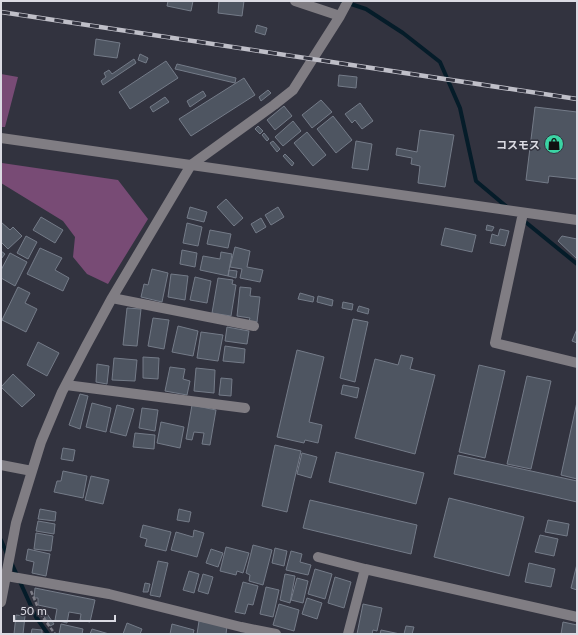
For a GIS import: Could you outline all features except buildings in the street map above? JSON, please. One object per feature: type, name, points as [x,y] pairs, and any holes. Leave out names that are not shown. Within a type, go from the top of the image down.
[{"type":"street","points":[[295,1],[340,16]]},
{"type":"street","points":[[1,602],[3,575],[16,523],[41,442],[66,385],[112,298],[191,165],[293,90],[348,1]]},
{"type":"street","points":[[1,138],[577,220]]},
{"type":"street","points":[[523,213],[494,343],[577,363]]},
{"type":"street","points":[[112,298],[254,326]]},
{"type":"street","points":[[66,385],[245,408]]},
{"type":"street","points":[[1,465],[32,471]]},
{"type":"street","points":[[318,557],[577,617]]},
{"type":"street","points":[[348,634],[365,569]]},
{"type":"street","points":[[3,575],[109,594],[240,630],[276,634]]},
{"type":"path","points":[[26,579],[41,615],[55,634]]},
{"type":"shaded area","points":[[1,74],[18,77],[5,127],[1,127]]},
{"type":"shaded area","points":[[2,163],[118,180],[148,219],[108,284],[87,274],[73,257],[75,237],[63,221],[1,183]]},
{"type":"waterway","points":[[342,1],[366,9],[403,33],[440,62],[460,108],[476,181],[507,207]]},
{"type":"waterway","points":[[523,220],[577,264]]},
{"type":"waterway","points":[[1,540],[7,554]]},
{"type":"waterway","points":[[11,562],[36,617],[48,634]]},
{"type":"railway","points":[[1,12],[577,99]]},
{"type":"place","name":"コスモス","points":[[554,144]]}]
